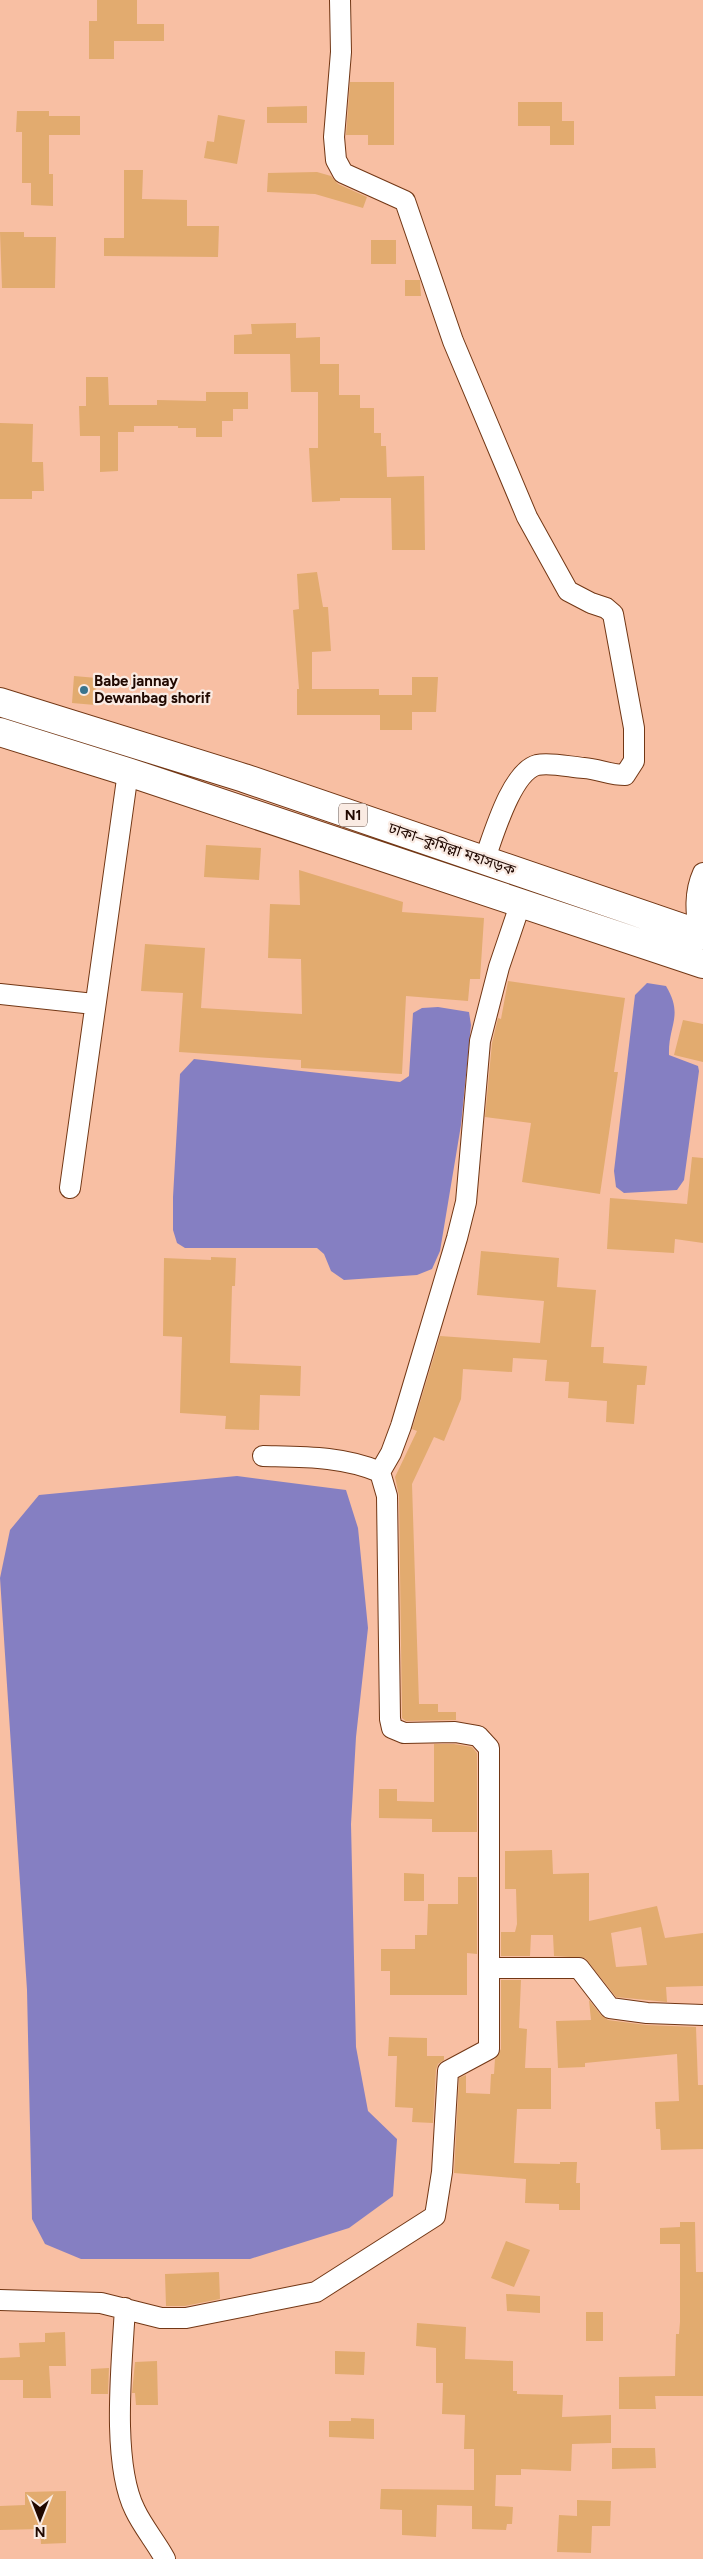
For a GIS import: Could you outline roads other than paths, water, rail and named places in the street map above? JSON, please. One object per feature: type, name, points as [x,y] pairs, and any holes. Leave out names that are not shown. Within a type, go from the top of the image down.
[{"type":"highway","name":"ঢাকা–কুমিল্লা মহাসড়ক","points":[[0,702],[244,778],[701,934]]},
{"type":"highway","name":"ঢাকা–কুমিল্লা মহাসড়ক","points":[[0,732],[128,772],[703,964]]},
{"type":"street","points":[[340,0],[341,52],[334,137],[336,160],[343,173],[405,201],[457,350],[527,517],[568,591],[591,603],[606,608],[613,614],[634,728],[634,761],[631,770],[625,775],[587,768],[537,765],[523,774],[510,794],[484,860]]},
{"type":"street","points":[[70,1188],[94,1004],[128,772]]},
{"type":"street","points":[[701,934],[695,907],[698,884],[703,873]]},
{"type":"street","points":[[0,2300],[101,2303],[162,2318],[186,2318],[316,2292],[435,2216],[442,2172],[448,2071],[490,2049],[489,1748],[478,1736],[455,1732],[404,1733],[392,1728],[390,1719],[387,1496],[380,1472],[391,1454],[401,1426],[466,1202],[480,1041],[499,966],[521,902]]},
{"type":"street","points":[[0,994],[94,1004]]},
{"type":"street","points":[[263,1456],[329,1458],[360,1463],[380,1472]]},
{"type":"street","points":[[490,1968],[579,1968],[610,2008],[646,2014],[703,2015]]},
{"type":"street","points":[[125,2308],[120,2442],[125,2479],[135,2510],[165,2559]]},
{"type":"place","name":"Babe jannay Dewanbag shorif","points":[[84,690]]}]
